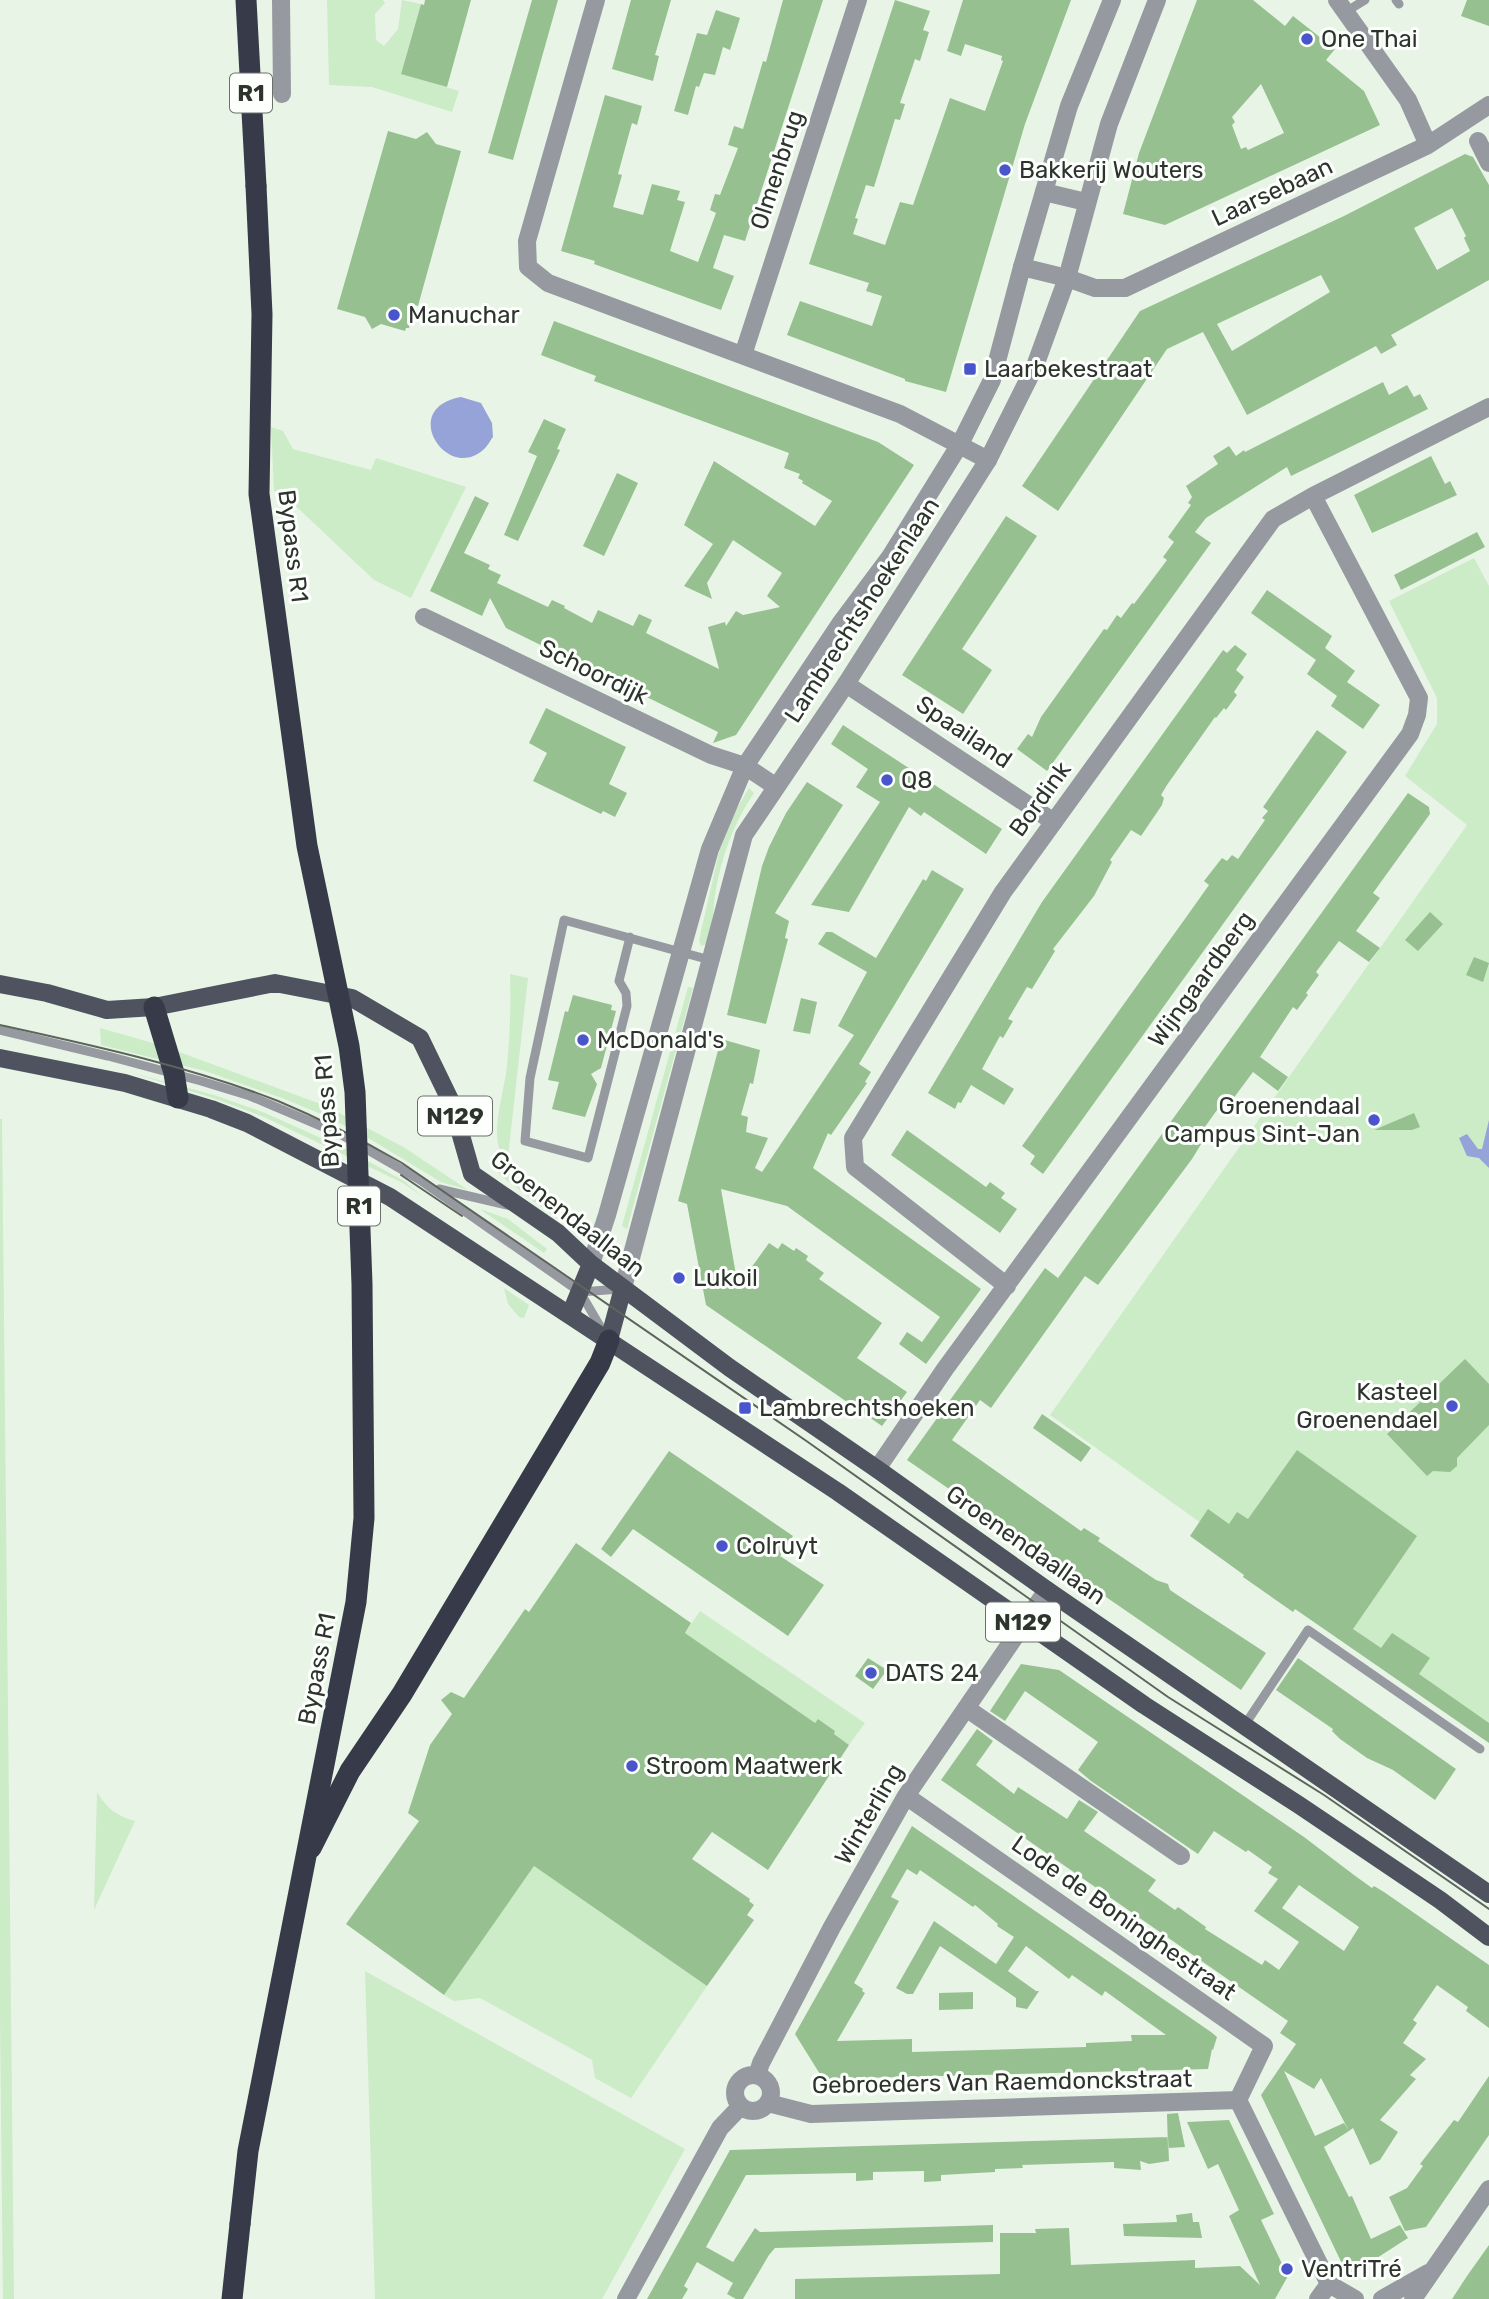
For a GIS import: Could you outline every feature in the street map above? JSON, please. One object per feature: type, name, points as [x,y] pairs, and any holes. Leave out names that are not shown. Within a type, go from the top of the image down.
[{"type":"highway","name":"Bypass R1","points":[[232,2299],[248,2151],[356,1602],[364,1518],[362,1270],[355,1093],[349,1046],[307,846],[259,494],[262,314],[246,0]]},
{"type":"highway","points":[[154,1007],[178,1098]]},
{"type":"highway","points":[[307,1856],[351,1771],[402,1694],[600,1363],[608,1340]]},
{"type":"main road","name":"Groenendaallaan","points":[[0,984],[47,993],[107,1010],[154,1007],[275,983],[352,998],[420,1038],[452,1104],[472,1174],[558,1233],[591,1264],[730,1368],[1046,1590],[1489,1894]]},
{"type":"main road","name":"N129","points":[[0,1058],[125,1083],[178,1098],[247,1123],[390,1196],[849,1499],[1024,1623],[1440,1900],[1489,1937]]},
{"type":"main road","points":[[570,1315],[591,1264]]},
{"type":"main road","points":[[608,1340],[623,1288]]},
{"type":"street","points":[[281,0],[282,94]]},
{"type":"street","points":[[596,0],[527,241],[528,267],[548,283],[900,414],[988,460]]},
{"type":"street","name":"Olmenbrug","points":[[743,355],[858,0]]},
{"type":"street","name":"Lambrechtshoekenlaan","points":[[591,1264],[710,849],[745,766],[840,624],[890,557],[960,444],[992,380],[1069,106],[1112,0]]},
{"type":"street","name":"Lambrechtshoekenlaan","points":[[623,1288],[744,835],[846,684],[988,460],[1035,366],[1067,278],[1109,124],[1157,0]]},
{"type":"street","points":[[1342,6],[1408,100],[1428,145]]},
{"type":"street","name":"Laarsebaan","points":[[1067,278],[1096,288],[1125,288],[1428,145],[1489,105]]},
{"type":"street","points":[[1478,141],[1489,163]]},
{"type":"street","points":[[1044,192],[1086,202]]},
{"type":"street","points":[[1022,267],[1067,278]]},
{"type":"street","name":"Bordink","points":[[1007,1286],[855,1167],[853,1138],[1003,892],[1273,519],[1313,495],[1489,407]]},
{"type":"street","name":"Wijngaardberg","points":[[877,1469],[945,1369],[1410,734],[1417,715],[1419,698],[1313,495]]},
{"type":"street","name":"Schoordijk","points":[[424,617],[701,751],[745,766]]},
{"type":"street","name":"Spaailand","points":[[846,684],[1054,822]]},
{"type":"street","points":[[745,766],[775,786]]},
{"type":"street","name":"Winterling","points":[[740,2107],[734,2096],[736,2084],[745,2076],[757,2075],[832,1927],[906,1796],[1046,1590]]},
{"type":"street","points":[[966,1708],[1181,1856]]},
{"type":"street","name":"Lode de Boninghestraat","points":[[906,1796],[1264,2046],[1238,2100]]},
{"type":"street","points":[[626,2299],[720,2128],[740,2107],[755,2112],[765,2107],[771,2098],[770,2086],[757,2075]]},
{"type":"street","points":[[1238,2100],[1329,2284],[1355,2299]]},
{"type":"street","name":"Gebroeders Van Raemdonckstraat","points":[[768,2103],[811,2113],[1238,2100]]},
{"type":"street","points":[[1413,2299],[1489,2189]]},
{"type":"street","points":[[1382,2299],[1434,2269]]},
{"type":"street","points":[[1318,2299],[1329,2284]]},
{"type":"lane","points":[[1342,6],[1365,0]]},
{"type":"lane","points":[[630,937],[619,981],[626,993],[627,1006],[588,1158],[525,1141],[530,1078],[564,920],[630,937],[710,960]]},
{"type":"lane","points":[[0,1030],[173,1073],[250,1096],[342,1135],[420,1180],[580,1292],[608,1340]]},
{"type":"lane","points":[[420,1180],[445,1191],[522,1208]]},
{"type":"lane","points":[[580,1292],[623,1288]]},
{"type":"lane","points":[[1244,1726],[1308,1630],[1480,1749]]},
{"type":"green space","points":[[327,0],[383,0],[385,3],[375,14],[376,40],[384,46],[398,29],[402,0],[421,4],[401,73],[459,91],[452,112],[372,87],[329,85]]},
{"type":"green space","points":[[271,427],[283,431],[293,449],[371,470],[376,458],[466,487],[411,598],[374,580],[283,494],[274,491]]},
{"type":"green space","name":"Groenendaal Campus Sint-Jan","points":[[1474,558],[1489,586],[1489,1724],[1050,1415],[1467,825],[1405,776],[1437,724],[1437,698],[1389,601]]},
{"type":"green space","points":[[749,788],[754,793],[740,817],[724,855],[709,938],[707,944],[701,946],[699,940],[720,848],[729,822]]},
{"type":"green space","points":[[510,974],[528,978],[508,1157],[501,1152],[497,1134],[508,1055]]},
{"type":"green space","points":[[688,987],[693,988],[627,1229],[622,1226]]},
{"type":"green space","points":[[100,1028],[160,1045],[326,1106],[405,1148],[468,1190],[441,1182],[360,1133],[282,1098],[205,1071],[101,1045]]},
{"type":"green space","points":[[129,1072],[214,1095],[265,1113],[350,1151],[404,1181],[423,1197],[403,1183],[264,1117]]},
{"type":"green space","points":[[0,1119],[14,2299],[3,2299],[0,2019]]},
{"type":"green space","points":[[494,1163],[561,1210],[556,1218],[500,1175]]},
{"type":"green space","points":[[480,1209],[508,1219],[547,1249],[544,1253]]},
{"type":"green space","points":[[504,1288],[529,1305],[524,1318],[519,1317],[508,1304]]},
{"type":"green space","points":[[700,1611],[865,1723],[849,1745],[818,1719],[813,1725],[796,1710],[685,1633]]},
{"type":"green space","points":[[97,1792],[113,1811],[135,1821],[94,1910]]},
{"type":"green space","points":[[534,1866],[707,1986],[631,2098],[595,2078],[592,2060],[480,1998],[454,2001],[444,1995]]},
{"type":"green space","points":[[365,1971],[685,2149],[602,2299],[375,2299]]},
{"type":"water","points":[[461,397],[481,403],[492,423],[493,437],[487,446],[469,457],[456,457],[444,450],[435,440],[431,427],[433,414],[442,404]]},
{"type":"water","points":[[1489,1120],[1489,1168],[1479,1158],[1467,1156],[1459,1138],[1467,1134],[1478,1149],[1482,1149]]},
{"type":"building","points":[[425,0],[471,0],[447,87],[401,74],[421,4],[424,5]]},
{"type":"building","points":[[532,0],[558,0],[513,160],[488,153]]},
{"type":"building","points":[[631,0],[671,0],[655,55],[659,56],[653,81],[612,69]]},
{"type":"building","points":[[783,0],[823,0],[745,241],[724,235],[713,268],[734,276],[721,310],[594,264],[595,261],[561,251],[605,95],[642,106],[637,125],[632,123],[618,174],[622,175],[613,207],[643,215],[652,184],[680,191],[677,200],[685,202],[670,251],[698,262],[716,213],[710,210],[715,194],[720,195],[738,148],[728,145],[734,126],[743,129],[763,61],[766,62]]},
{"type":"building","points":[[895,0],[930,11],[923,30],[929,32],[920,61],[915,59],[900,103],[905,104],[900,120],[895,119],[874,187],[866,185],[855,218],[858,219],[853,234],[885,245],[900,202],[913,205],[950,98],[985,111],[1003,61],[1002,56],[965,44],[961,56],[947,51],[963,0],[1071,0],[1025,124],[946,392],[905,381],[787,335],[800,301],[872,326],[882,296],[866,291],[869,283],[809,264]]},
{"type":"building","points":[[1197,0],[1253,0],[1285,26],[1293,16],[1335,49],[1326,60],[1364,91],[1380,125],[1165,225],[1123,214],[1139,153]],"holes":[[[1261,84],[1284,133],[1248,150],[1246,147],[1241,149],[1232,125],[1235,122],[1232,117]]]},
{"type":"building","points":[[1467,0],[1489,0],[1489,26],[1461,16]]},
{"type":"building","points":[[716,10],[740,18],[730,50],[723,47],[715,75],[704,73],[699,87],[696,86],[688,115],[674,111],[697,33],[707,35]]},
{"type":"building","points":[[388,131],[416,139],[427,132],[436,144],[461,151],[418,306],[415,305],[409,328],[405,331],[381,324],[372,329],[365,317],[337,309]]},
{"type":"building","points":[[1465,154],[1473,157],[1489,185],[1489,280],[1391,335],[1397,345],[1381,354],[1376,346],[1247,415],[1203,332],[1167,349],[1058,511],[1022,486],[1140,311],[1344,216]],"holes":[[[1452,208],[1466,236],[1464,238],[1470,251],[1437,270],[1414,228]],[[1321,275],[1330,292],[1232,351],[1217,324]]]},
{"type":"building","points":[[554,321],[878,442],[914,465],[736,735],[713,743],[718,732],[506,628],[490,598],[482,616],[430,591],[475,496],[489,503],[464,553],[490,565],[488,569],[501,575],[497,583],[548,607],[552,600],[592,623],[598,610],[633,626],[639,614],[652,620],[646,633],[719,669],[708,627],[725,622],[726,626],[736,611],[743,615],[780,607],[767,596],[782,573],[733,540],[707,583],[712,599],[684,586],[713,544],[684,525],[714,461],[815,526],[832,501],[802,483],[798,478],[800,474],[784,468],[789,453],[594,381],[596,376],[541,355]]},
{"type":"building","points":[[1383,382],[1389,395],[1407,385],[1414,397],[1420,394],[1428,409],[1291,476],[1287,467],[1206,518],[1195,532],[1211,543],[1047,771],[1017,749],[1028,734],[1032,737],[1041,717],[1104,629],[1107,630],[1117,615],[1121,618],[1132,603],[1134,604],[1167,560],[1163,557],[1174,542],[1168,537],[1191,505],[1188,503],[1192,497],[1186,486],[1218,464],[1213,456],[1229,446],[1236,456]]},
{"type":"building","points":[[544,419],[566,429],[557,449],[560,450],[518,541],[504,535],[537,456],[528,452]]},
{"type":"building","points":[[1431,456],[1445,484],[1450,481],[1457,495],[1372,533],[1354,495]]},
{"type":"building","points":[[617,473],[638,483],[604,556],[583,546]]},
{"type":"building","points":[[1006,516],[1037,536],[962,649],[992,670],[963,714],[902,675]]},
{"type":"building","points":[[1477,532],[1485,547],[1401,590],[1394,575]]},
{"type":"building","points":[[1267,590],[1332,636],[1325,648],[1355,671],[1347,682],[1380,705],[1363,729],[1331,706],[1337,696],[1307,674],[1316,660],[1251,613]]},
{"type":"building","points":[[1235,645],[1247,654],[1236,670],[1244,677],[1234,692],[1237,695],[1226,710],[1224,708],[1215,717],[1167,785],[1161,795],[1164,798],[1162,805],[1141,836],[1131,830],[1110,860],[1112,862],[1094,896],[1053,949],[1055,951],[1032,989],[1027,987],[1008,1019],[1013,1021],[1003,1038],[1000,1036],[982,1069],[1014,1089],[1004,1105],[971,1085],[955,1109],[928,1093],[1042,902],[1223,650],[1227,653]]},
{"type":"building","points":[[546,708],[626,747],[609,784],[627,793],[615,817],[603,811],[601,814],[533,781],[547,753],[529,743]]},
{"type":"building","points":[[843,725],[1002,829],[986,854],[924,812],[921,816],[909,807],[849,912],[811,905],[880,802],[856,787],[868,769],[831,744]]},
{"type":"building","points":[[1317,730],[1347,752],[1043,1174],[1030,1164],[1035,1156],[1022,1146],[1209,885],[1204,881],[1222,858],[1227,861],[1232,855],[1238,859],[1265,820],[1262,818],[1268,811],[1263,807]]},
{"type":"building","points":[[807,782],[843,805],[775,913],[789,921],[785,938],[788,939],[766,1024],[727,1015],[762,866],[786,813]]},
{"type":"building","points":[[1408,793],[1429,807],[1430,814],[1373,893],[1380,898],[1356,931],[1380,948],[1369,962],[1339,941],[1316,972],[1319,975],[1306,993],[1308,995],[1297,1010],[1293,1007],[1260,1057],[1288,1077],[1278,1091],[1253,1072],[1227,1107],[1222,1103],[1197,1138],[1203,1141],[1192,1159],[1098,1285],[1085,1276],[991,1408],[980,1400],[952,1440],[1081,1531],[1084,1528],[1100,1538],[1098,1541],[1156,1580],[1168,1584],[1170,1590],[1266,1653],[1241,1690],[907,1460],[1045,1268],[1058,1278]]},
{"type":"building","points":[[932,870],[964,889],[859,1064],[871,1072],[865,1082],[867,1083],[831,1135],[828,1133],[813,1168],[981,1289],[926,1364],[899,1344],[907,1332],[922,1342],[940,1317],[787,1206],[721,1189],[738,1286],[769,1243],[778,1249],[782,1243],[808,1256],[806,1260],[824,1273],[819,1279],[882,1323],[857,1358],[907,1392],[882,1426],[706,1305],[687,1204],[678,1201],[721,1039],[760,1050],[753,1084],[750,1083],[741,1115],[748,1117],[746,1132],[768,1138],[755,1168],[762,1172],[854,1035],[838,1026],[867,972],[818,944],[826,932],[832,932],[876,958],[923,879],[926,881]]},
{"type":"building","points":[[1430,912],[1443,924],[1418,951],[1405,940]]},
{"type":"building","points":[[1474,957],[1489,963],[1483,982],[1466,975]]},
{"type":"building","name":"McDonald's","points":[[573,995],[612,1005],[611,1010],[616,1011],[601,1068],[591,1074],[597,1084],[585,1117],[552,1109],[559,1082],[548,1080],[565,1011],[568,1012]]},
{"type":"building","points":[[801,998],[817,1002],[810,1034],[793,1031]]},
{"type":"building","points":[[1414,1113],[1420,1127],[1412,1130],[1374,1130]]},
{"type":"building","points":[[907,1130],[986,1187],[990,1182],[1005,1193],[1001,1198],[1017,1209],[1000,1233],[891,1155]]},
{"type":"building","name":"Kasteel Groenendael","points":[[1465,1359],[1489,1384],[1489,1425],[1457,1458],[1457,1466],[1450,1472],[1433,1471],[1427,1476],[1387,1434]]},
{"type":"building","points":[[1042,1414],[1091,1448],[1081,1462],[1033,1428]]},
{"type":"building","points":[[1297,1450],[1417,1536],[1353,1629],[1381,1648],[1392,1633],[1430,1658],[1419,1674],[1489,1723],[1489,1743],[1295,1609],[1293,1612],[1190,1536],[1208,1509],[1229,1524],[1237,1512],[1248,1519]]},
{"type":"building","name":"Colruyt","points":[[669,1451],[793,1536],[780,1556],[824,1585],[788,1636],[633,1529],[611,1557],[601,1549]]},
{"type":"building","name":"Stroom Maatwerk","points":[[576,1543],[691,1623],[685,1633],[815,1723],[818,1719],[849,1745],[768,1870],[712,1832],[692,1859],[750,1899],[754,1905],[747,1915],[754,1920],[707,1986],[534,1866],[444,1995],[346,1924],[419,1821],[408,1813],[430,1745],[452,1714],[441,1700],[451,1692],[464,1698],[525,1609],[529,1612]]},
{"type":"building","points":[[868,1658],[887,1670],[873,1689],[855,1676]]},
{"type":"building","points":[[1298,1658],[1456,1769],[1435,1800],[1393,1770],[1367,1758],[1340,1739],[1333,1729],[1276,1690]]},
{"type":"building","points":[[1021,1664],[1059,1670],[1304,1837],[1372,1888],[1374,1886],[1384,1892],[1489,1965],[1489,2028],[1466,2011],[1468,2007],[1437,1985],[1413,2020],[1417,2023],[1403,2043],[1426,2059],[1410,2075],[1416,2079],[1380,2120],[1398,2132],[1380,2160],[1370,2165],[1353,2128],[1349,2131],[1324,2147],[1349,2197],[1352,2196],[1371,2239],[1400,2225],[1408,2238],[1352,2274],[1346,2272],[1261,2095],[1296,2044],[1280,2033],[1288,2021],[941,1780],[977,1729],[993,1741],[976,1765],[1014,1794],[1018,1787],[1067,1819],[1079,1800],[1098,1812],[1084,1831],[1156,1880],[1148,1891],[1175,1910],[1178,1907],[1206,1927],[1205,1929],[1262,1965],[1265,1960],[1279,1970],[1299,1942],[1254,1911],[1278,1879],[1268,1873],[1272,1867],[1214,1831],[1198,1854],[1091,1781],[1078,1770],[1098,1742],[1025,1691],[1005,1721],[990,1711]],"holes":[[[1299,1885],[1359,1927],[1344,1951],[1282,1908]],[[1284,2071],[1314,2089],[1321,2078],[1349,2131],[1344,2123],[1315,2136]]]},
{"type":"building","points":[[912,1826],[1217,2037],[1208,2069],[823,2079],[795,2034]],"holes":[[[907,1869],[917,1875],[920,1870],[973,1907],[975,1905],[998,1924],[997,1926],[1014,1937],[996,1964],[934,1921],[896,1988],[913,1994],[940,1946],[1016,1998],[1016,2007],[1027,2009],[1039,1991],[1008,1971],[1026,1946],[1069,1979],[1072,1975],[1102,1996],[1105,1991],[1166,2035],[1131,2035],[1132,2041],[1086,2043],[1086,2047],[912,2052],[912,2039],[837,2041],[865,1993],[854,1983],[899,1901],[891,1897]]]},
{"type":"building","points":[[973,1992],[973,2009],[939,2010],[939,1993]]},
{"type":"building","points":[[1489,2076],[1489,2135],[1426,2227],[1405,2231],[1389,2197],[1407,2188],[1423,2166],[1420,2164],[1454,2120],[1458,2122]]},
{"type":"building","points":[[1178,2113],[1185,2147],[1168,2148],[1167,2114]]},
{"type":"building","points":[[1229,2120],[1274,2214],[1261,2220],[1288,2276],[1275,2299],[795,2299],[795,2279],[1000,2274],[1000,2233],[1036,2233],[1035,2229],[1069,2228],[1071,2265],[1195,2260],[1195,2268],[1240,2266],[1260,2285],[1229,2216],[1239,2210],[1218,2164],[1208,2169],[1187,2122]]},
{"type":"building","points":[[1168,2137],[1169,2161],[1149,2164],[1140,2161],[1141,2170],[1114,2168],[1114,2162],[1022,2165],[1023,2168],[995,2169],[995,2172],[941,2175],[941,2181],[924,2182],[924,2171],[873,2172],[873,2180],[856,2181],[856,2173],[746,2175],[706,2247],[733,2262],[755,2228],[760,2232],[993,2225],[993,2242],[775,2248],[743,2299],[727,2294],[733,2283],[697,2262],[684,2286],[688,2289],[682,2299],[647,2299],[730,2150]]},
{"type":"building","points":[[1192,2213],[1193,2222],[1199,2222],[1202,2238],[1124,2236],[1123,2224],[1177,2222],[1176,2215]]},
{"type":"building","points":[[1489,2245],[1489,2299],[1452,2299],[1467,2276]]},
{"type":"tram line","points":[[0,1025],[141,1058],[245,1089],[326,1122],[402,1163],[805,1440],[1168,1697],[1324,1795],[1489,1909]]},
{"type":"tram line","points":[[401,1175],[462,1216]]},
{"type":"place","name":"One Thai","points":[[1307,39]]},
{"type":"place","name":"Bakkerij Wouters","points":[[1005,170]]},
{"type":"place","name":"Manuchar","points":[[394,315]]},
{"type":"place","name":"Laarbekestraat","points":[[970,369]]},
{"type":"place","name":"Q8","points":[[887,780]]},
{"type":"place","name":"McDonald's","points":[[583,1040]]},
{"type":"place","name":"Groenendaal Campus Sint-Jan","points":[[1374,1120]]},
{"type":"place","name":"Lukoil","points":[[679,1278]]},
{"type":"place","name":"Kasteel Groenendael","points":[[1452,1406]]},
{"type":"place","name":"Lambrechtshoeken","points":[[745,1408]]},
{"type":"place","name":"Colruyt","points":[[722,1546]]},
{"type":"place","name":"DATS 24","points":[[871,1673]]},
{"type":"place","name":"Stroom Maatwerk","points":[[632,1766]]},
{"type":"place","name":"VentriTré","points":[[1287,2269]]}]
